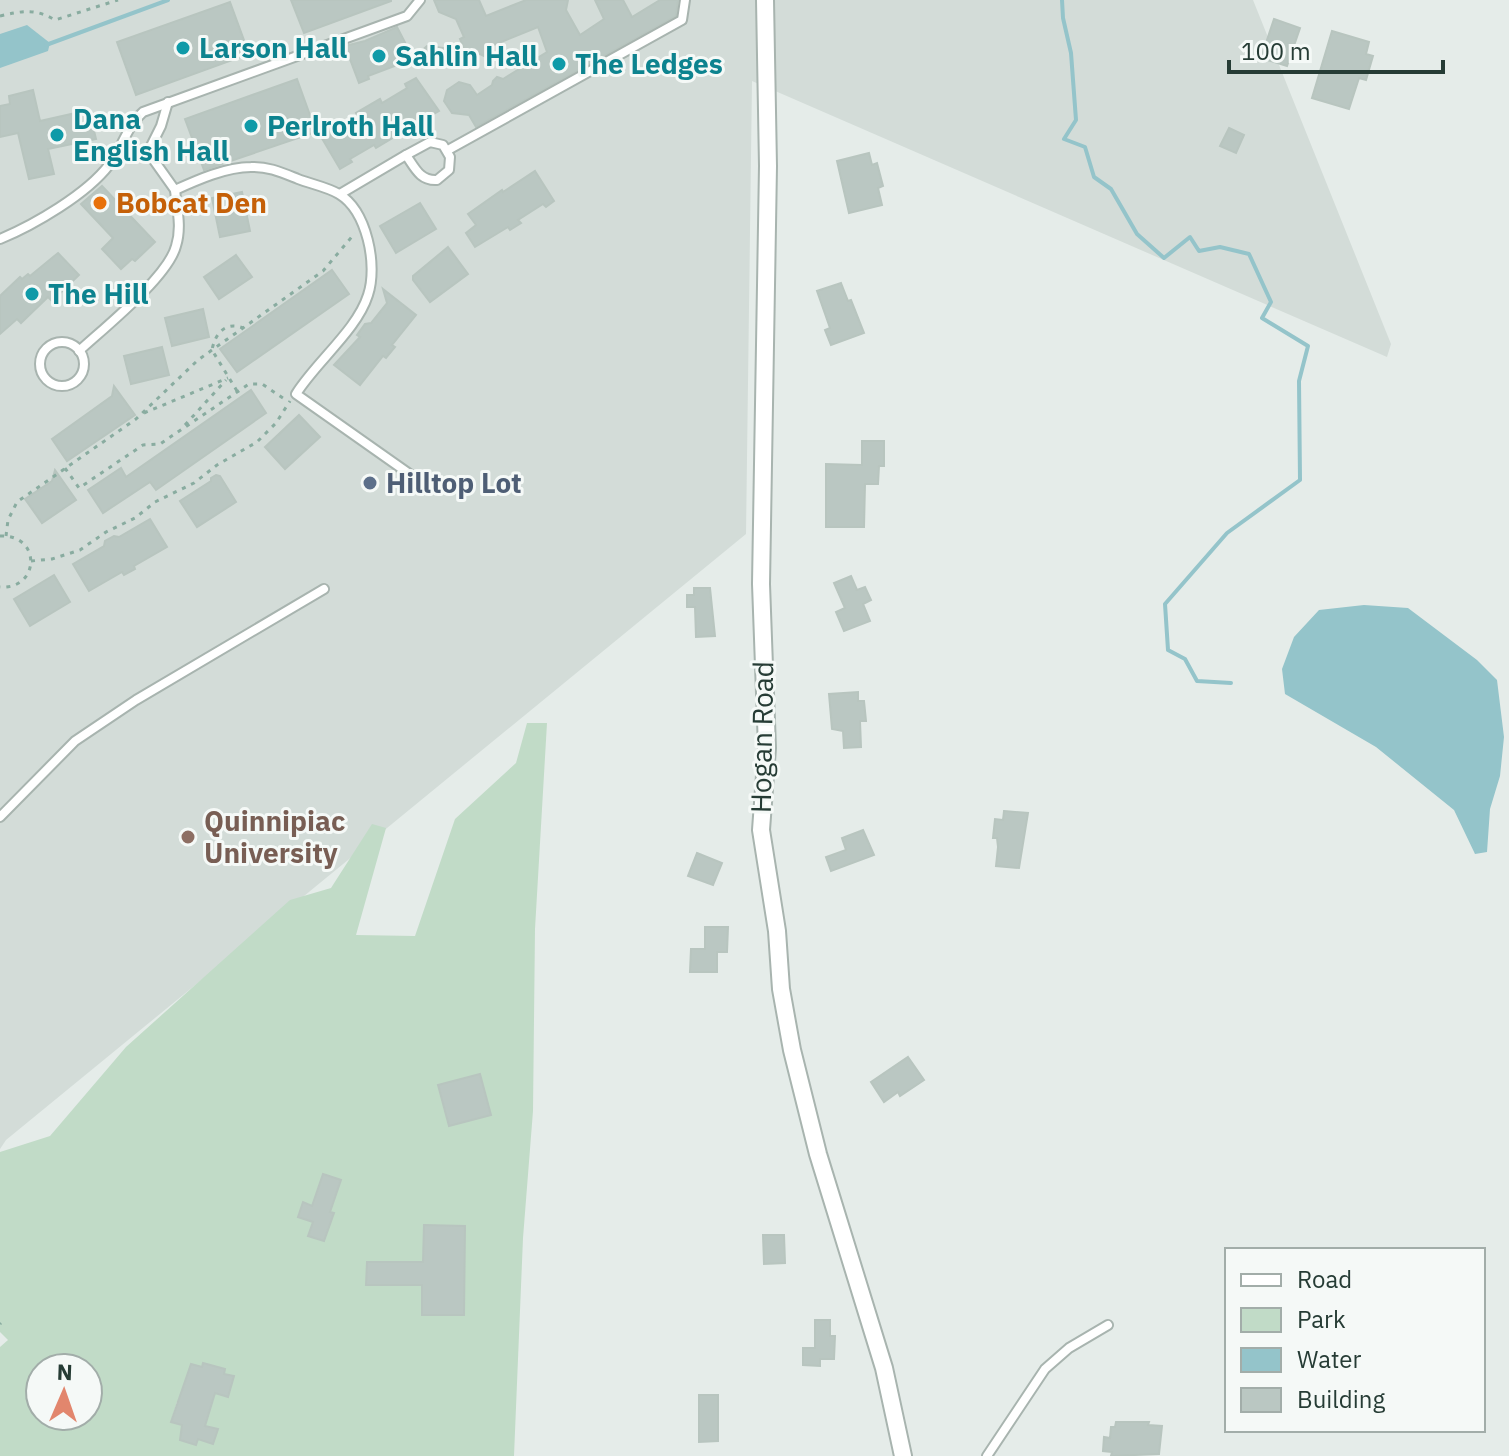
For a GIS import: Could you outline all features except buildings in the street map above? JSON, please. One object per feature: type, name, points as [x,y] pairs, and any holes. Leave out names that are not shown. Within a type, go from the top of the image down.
[{"type":"street","name":"Hogan Road","points":[[765,0],[768,166],[761,584],[767,715],[761,830],[792,1050],[818,1154],[884,1368],[903,1456]]},
{"type":"lane","points":[[0,239],[74,197],[109,165],[134,119],[143,112],[407,16],[420,0]]},
{"type":"lane","points":[[448,150],[682,20],[685,0]]},
{"type":"lane","points":[[148,152],[161,126],[168,102]]},
{"type":"lane","points":[[340,194],[406,155],[430,142],[448,150],[449,170],[437,180],[427,180],[419,175],[406,155]]},
{"type":"lane","points":[[118,150],[148,152]]},
{"type":"lane","points":[[79,351],[129,305],[170,261],[176,247],[180,224],[175,190],[148,152]]},
{"type":"lane","points":[[175,190],[238,168],[268,168],[340,194],[358,215],[370,259],[368,295],[361,310],[316,364],[296,394],[428,487]]},
{"type":"lane","points":[[66,342],[79,351],[84,365],[79,378],[73,383],[54,385],[43,377],[39,362],[41,354],[50,345],[66,342]]},
{"type":"lane","points":[[0,817],[75,741],[136,700],[324,589]]},
{"type":"lane","points":[[987,1456],[1045,1369],[1069,1348],[1108,1325]]},
{"type":"path","points":[[0,16],[33,10],[55,20],[118,0]]},
{"type":"path","points":[[0,587],[18,584],[26,575],[31,561],[24,544],[14,537],[3,536],[17,502],[140,415],[212,350],[323,271],[362,224]]},
{"type":"path","points":[[237,391],[212,350],[222,330],[233,326],[243,328]]},
{"type":"path","points":[[140,415],[228,378]]},
{"type":"path","points":[[184,427],[228,378]]},
{"type":"path","points":[[65,467],[79,488],[143,445],[160,444],[237,391],[256,383],[289,403]]},
{"type":"path","points":[[31,561],[52,559],[80,550],[106,532],[135,518],[155,502],[194,483],[217,465],[257,442],[276,423],[296,394]]},
{"type":"shaded area","name":"Quinnipiac University","points":[[0,0],[1253,0],[1391,344],[1387,357],[752,81],[746,534],[6,1140],[0,1149]]},
{"type":"green space","points":[[527,723],[547,723],[535,929],[533,1111],[523,1238],[514,1456],[0,1456],[0,1347],[8,1340],[0,1332],[0,1152],[50,1136],[126,1047],[290,900],[331,888],[372,824],[386,828],[356,935],[415,936],[455,819],[516,763]],"holes":[[[303,1203],[333,1213],[324,1241],[309,1236],[313,1222],[298,1216]],[[424,1226],[465,1226],[464,1315],[422,1315],[422,1281],[415,1285],[366,1284],[367,1262],[415,1262],[423,1268]],[[203,1363],[225,1369],[224,1374],[233,1376],[228,1397],[215,1393],[205,1426],[217,1430],[213,1443],[181,1430],[182,1425],[171,1421],[177,1402],[188,1405]]]},
{"type":"water","points":[[27,25],[50,43],[48,51],[0,68],[0,34]]},
{"type":"water","points":[[1364,605],[1408,608],[1477,660],[1497,680],[1504,737],[1500,776],[1490,809],[1487,852],[1475,854],[1454,810],[1376,747],[1285,694],[1282,669],[1294,637],[1319,610]]},
{"type":"waterway","points":[[46,45],[168,0]]},
{"type":"waterway","points":[[1062,0],[1071,53],[1076,120],[1064,139],[1085,147],[1094,177],[1111,189],[1137,234],[1164,258],[1190,237],[1199,251],[1220,247],[1249,254],[1271,302],[1262,318],[1308,346],[1299,381],[1300,480],[1227,533],[1165,604],[1168,650],[1185,659],[1197,681],[1231,683]]},
{"type":"place","name":"Larson Hall","points":[[183,48]]},
{"type":"place","name":"Sahlin Hall","points":[[379,56]]},
{"type":"place","name":"The Ledges","points":[[559,64]]},
{"type":"place","name":"Perlroth Hall","points":[[251,126]]},
{"type":"place","name":"Dana English Hall","points":[[57,135]]},
{"type":"place","name":"Bobcat Den","points":[[100,203]]},
{"type":"place","name":"The Hill","points":[[32,294]]},
{"type":"place","name":"Hilltop Lot","points":[[370,483]]},
{"type":"place","name":"Quinnipiac University","points":[[188,837]]}]
